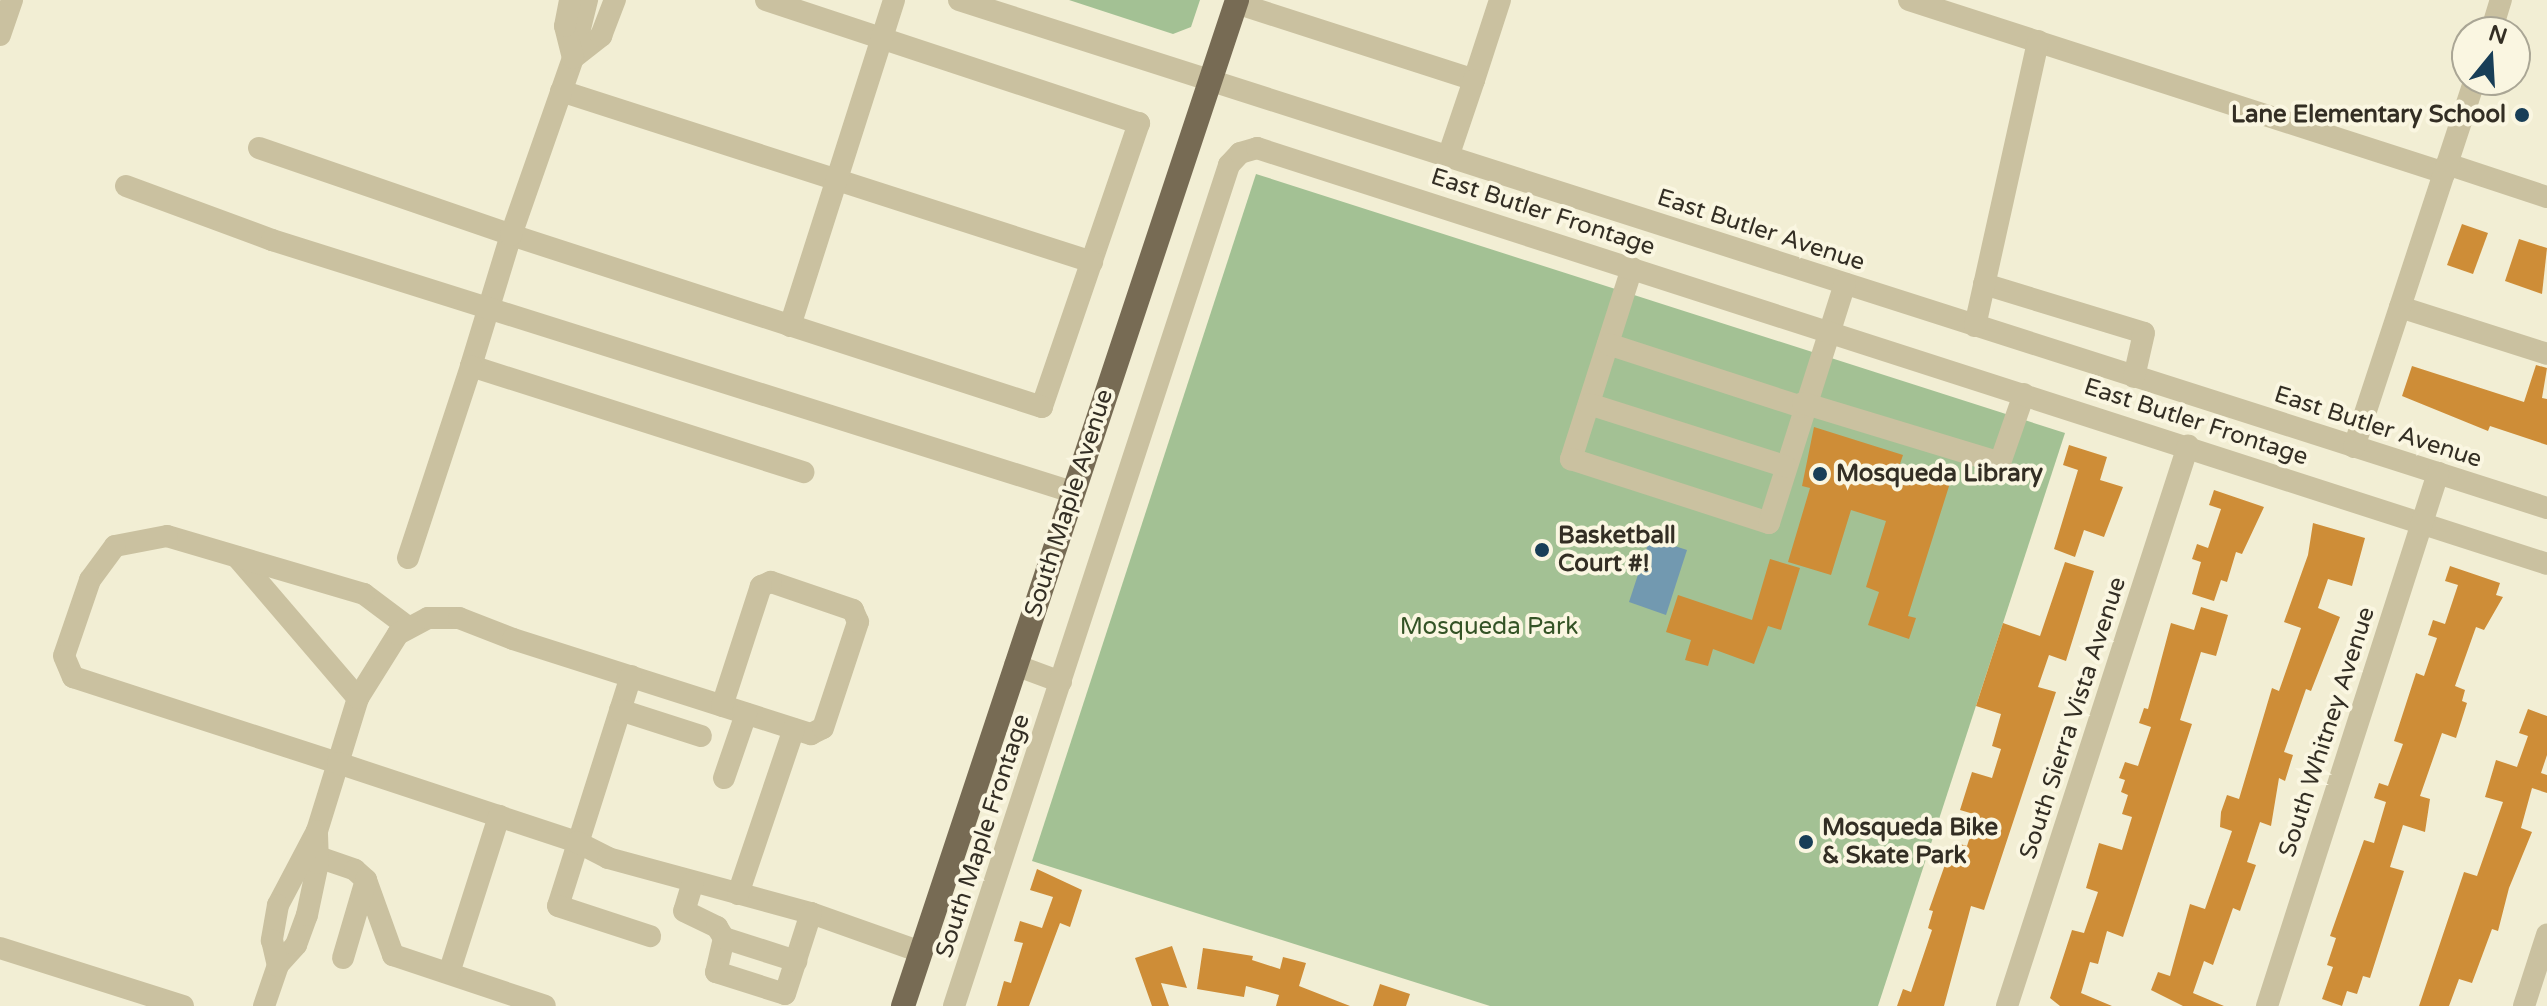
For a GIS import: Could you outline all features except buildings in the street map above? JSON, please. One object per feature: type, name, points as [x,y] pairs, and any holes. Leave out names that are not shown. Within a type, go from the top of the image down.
[{"type":"main road","name":"South Maple Avenue","points":[[903,1006],[1208,80],[1237,1]]},
{"type":"street","points":[[0,35],[12,0]]},
{"type":"street","points":[[570,0],[565,26],[573,58]]},
{"type":"street","points":[[408,558],[511,235],[573,58],[587,0]]},
{"type":"street","points":[[573,58],[601,36],[615,0]]},
{"type":"street","points":[[259,148],[511,235],[1042,407],[1139,123],[766,0]]},
{"type":"street","points":[[790,326],[894,0]]},
{"type":"street","name":"East Butler Avenue","points":[[959,0],[2547,508]]},
{"type":"street","points":[[1448,157],[1500,0]]},
{"type":"street","points":[[1909,0],[2547,197]]},
{"type":"street","points":[[1237,1],[1285,9],[1474,80]]},
{"type":"street","points":[[1975,326],[2038,41]]},
{"type":"street","points":[[561,91],[1092,262]]},
{"type":"street","points":[[2354,447],[2470,96]]},
{"type":"street","name":"East Butler Frontage","points":[[1240,153],[1257,148],[2422,521],[2547,564]]},
{"type":"street","name":"South Maple Frontage","points":[[954,1006],[1229,165],[1240,153]]},
{"type":"street","points":[[126,186],[488,308],[1072,492]]},
{"type":"street","points":[[1632,268],[1571,459],[1769,523],[1803,405],[1845,284]]},
{"type":"street","points":[[1984,284],[2144,333],[2134,377]]},
{"type":"street","points":[[2400,307],[2547,354]]},
{"type":"street","points":[[1608,344],[2000,463],[2024,394]]},
{"type":"street","points":[[471,366],[804,472]]},
{"type":"street","points":[[1589,404],[1785,466]]},
{"type":"street","name":"South Sierra Vista Avenue","points":[[2007,1006],[2188,446]]},
{"type":"street","name":"South Whitney Avenue","points":[[2267,1006],[2438,473]]},
{"type":"street","points":[[408,627],[364,594],[167,536],[115,546],[90,580],[64,656],[73,677],[577,842],[608,858],[811,913],[921,952]]},
{"type":"street","points":[[237,557],[358,698]]},
{"type":"street","points":[[278,965],[272,940],[278,905],[317,831],[358,698],[398,634],[408,627],[442,615],[459,618],[631,676],[746,714],[811,734],[823,728],[858,622],[853,610],[771,582],[761,586],[722,706]]},
{"type":"street","points":[[1015,665],[1061,682]]},
{"type":"street","points":[[631,676],[558,906],[650,936]]},
{"type":"street","points":[[620,710],[701,736]]},
{"type":"street","points":[[724,778],[746,714]]},
{"type":"street","points":[[738,894],[794,729]]},
{"type":"street","points":[[449,973],[499,816]]},
{"type":"street","points":[[264,1006],[278,965],[296,945],[318,857],[317,831]]},
{"type":"street","points":[[318,857],[355,870],[366,880],[393,955],[545,1006]]},
{"type":"street","points":[[343,958],[366,880]]},
{"type":"street","points":[[693,882],[684,911],[717,927],[724,938],[796,961]]},
{"type":"street","points":[[724,938],[716,972],[785,994],[811,913]]},
{"type":"street","points":[[2524,1006],[2547,935]]},
{"type":"street","points":[[0,948],[183,1006]]},
{"type":"green space","points":[[1069,0],[1200,0],[1191,27],[1173,34]]},
{"type":"green space","name":"Mosqueda Park","points":[[1256,174],[2065,433],[1878,1006],[1490,1006],[1032,861]]},
{"type":"water","points":[[1650,538],[1687,550],[1666,615],[1629,602]]},
{"type":"place","name":"Lane Elementary School","points":[[2522,115]]},
{"type":"place","name":"Mosqueda Library","points":[[1820,474]]},
{"type":"place","name":"Basketball Court #!","points":[[1542,550]]},
{"type":"place","name":"Mosqueda Bike & Skate Park","points":[[1806,842]]}]
